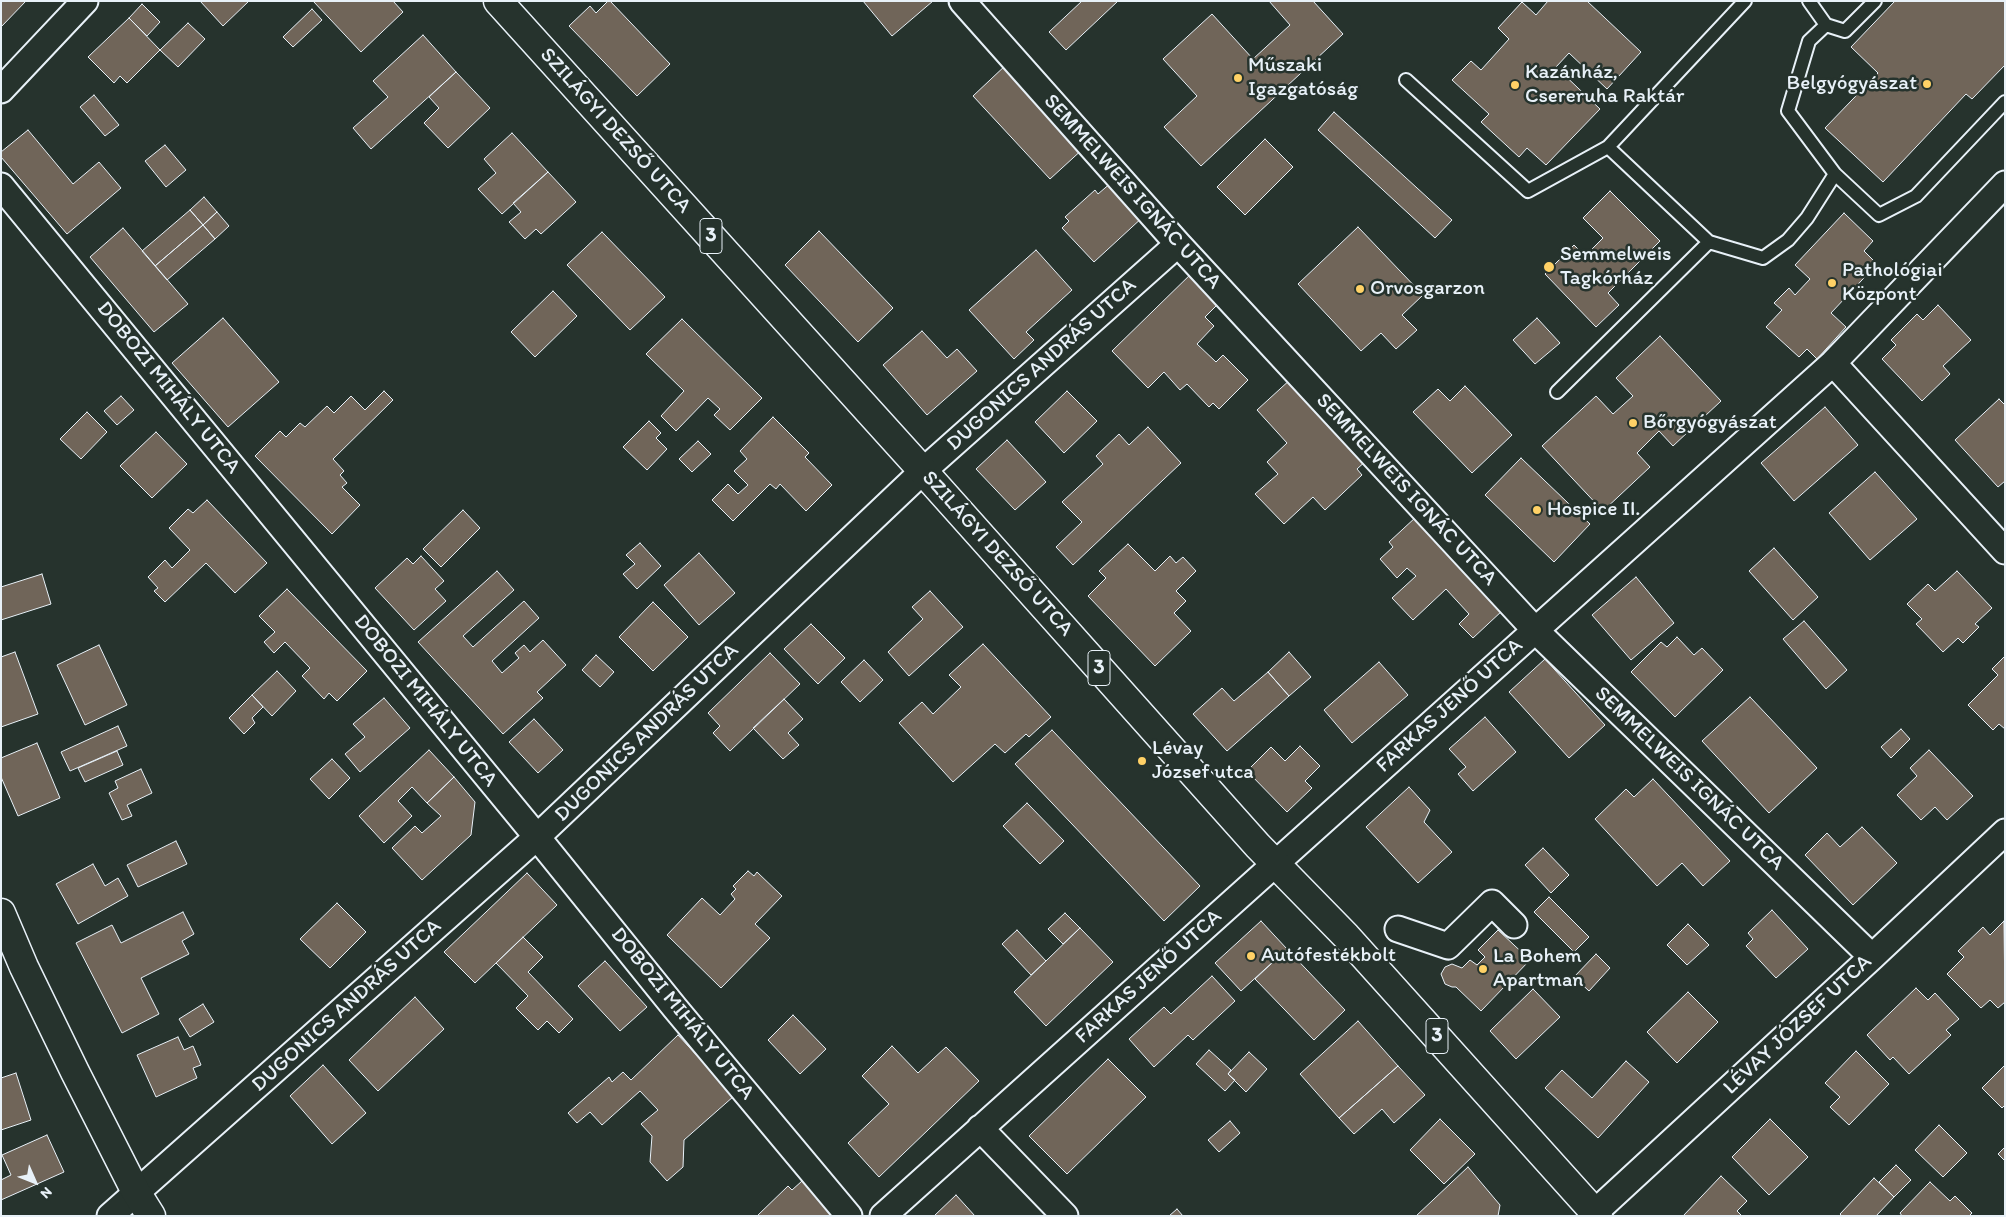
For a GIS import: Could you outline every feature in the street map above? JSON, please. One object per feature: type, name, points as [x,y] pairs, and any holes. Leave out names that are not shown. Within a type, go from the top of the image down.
[{"type":"main road","name":"SZILÁGYI DEZSŐ UTCA","points":[[498,1],[924,471],[1275,863],[1346,936],[1595,1215]]},
{"type":"main road","points":[[1,913],[24,967],[136,1192],[151,1216]]},
{"type":"street","points":[[1,90],[86,1]]},
{"type":"street","name":"SEMMELWEIS IGNÁC UTCA","points":[[962,1],[1178,244],[1536,631],[1872,957]]},
{"type":"street","name":"FARKAS JENŐ UTCA","points":[[883,1216],[1833,363],[2005,184]]},
{"type":"street","name":"DOBOZI MIHÁLY UTCA","points":[[1,186],[537,837],[681,1015],[849,1216]]},
{"type":"street","name":"DUGONICS ANDRÁS UTCA","points":[[110,1216],[537,837],[924,471],[1178,244]]},
{"type":"street","points":[[1833,363],[2005,552]]},
{"type":"street","name":"LÉVAY JÓZSEF UTCA","points":[[1595,1215],[2005,832]]},
{"type":"street","points":[[1398,929],[1441,948],[1448,946],[1492,903],[1514,925]]},
{"type":"street","points":[[980,1128],[1065,1216]]},
{"type":"lane","points":[[1406,80],[1528,191],[1608,147],[1745,1]]},
{"type":"lane","points":[[1809,1],[1826,25],[1846,31],[1875,1]]},
{"type":"lane","points":[[1826,25],[1809,41],[1788,111],[1834,174],[1879,215],[1916,196],[2005,102]]},
{"type":"lane","points":[[1608,147],[1708,242],[1763,258],[1788,240],[1807,218],[1834,174]]},
{"type":"lane","points":[[1557,392],[1708,242]]},
{"type":"building","points":[[1,1],[26,1],[1,27]]},
{"type":"building","points":[[200,1],[249,1],[223,26]]},
{"type":"building","points":[[313,1],[393,1],[403,12],[361,52]]},
{"type":"building","points":[[608,1],[670,64],[637,96],[569,26],[590,6],[596,13]]},
{"type":"building","points":[[863,1],[933,1],[892,36]]},
{"type":"building","points":[[1082,1],[1118,1],[1066,50],[1049,32]]},
{"type":"building","name":"Műszaki Igazgatóság","points":[[1269,1],[1313,1],[1343,34],[1201,166],[1164,127],[1197,96],[1163,59],[1212,14],[1253,59],[1290,25]]},
{"type":"building","name":"Kazánház, Csereruha Raktár","points":[[1548,1],[1587,1],[1641,52],[1607,89],[1569,53],[1556,67],[1600,109],[1546,165],[1527,148],[1519,157],[1481,122],[1489,114],[1452,80],[1471,61],[1481,70],[1509,39],[1498,28],[1522,2],[1536,15]]},
{"type":"building","name":"Belgyógyászat","points":[[1895,1],[2005,1],[2005,65],[1972,99],[1966,94],[1883,182],[1825,128],[1878,73],[1851,47]]},
{"type":"building","points":[[142,4],[160,22],[147,36],[129,18]]},
{"type":"building","points":[[312,9],[322,20],[293,47],[283,37]]},
{"type":"building","points":[[129,18],[160,50],[127,83],[120,76],[114,83],[88,57]]},
{"type":"building","points":[[188,23],[205,39],[178,67],[160,50]]},
{"type":"building","points":[[423,35],[456,72],[371,149],[353,128],[388,97],[373,81]]},
{"type":"building","points":[[1007,64],[1085,147],[1050,179],[973,96]]},
{"type":"building","points":[[456,72],[490,108],[448,148],[424,123],[439,108],[429,97]]},
{"type":"building","points":[[94,95],[119,125],[105,136],[80,107]]},
{"type":"building","points":[[1334,112],[1452,220],[1435,238],[1318,130]]},
{"type":"building","points":[[28,130],[73,184],[99,162],[121,188],[67,234],[1,157],[1,152]]},
{"type":"building","points":[[512,133],[548,172],[502,214],[478,189],[496,173],[484,159]]},
{"type":"building","points":[[1265,139],[1293,167],[1245,215],[1217,187]]},
{"type":"building","points":[[165,145],[186,170],[166,187],[145,161]]},
{"type":"building","points":[[548,172],[576,202],[541,234],[536,229],[525,239],[509,222],[521,212],[513,203]]},
{"type":"building","points":[[1112,182],[1144,216],[1094,262],[1062,228],[1069,221],[1065,217],[1095,190],[1098,194]]},
{"type":"building","points":[[1610,191],[1660,241],[1608,293],[1619,305],[1596,327],[1545,274],[1574,245],[1585,256],[1603,238],[1583,218]]},
{"type":"building","points":[[204,197],[217,212],[203,225],[190,210]]},
{"type":"building","points":[[190,210],[203,225],[155,266],[142,251]]},
{"type":"building","points":[[217,212],[229,226],[215,239],[203,225]]},
{"type":"building","name":"Pathológiai Központ","points":[[1844,213],[1873,241],[1864,251],[1877,264],[1831,313],[1846,327],[1817,359],[1807,349],[1799,357],[1766,327],[1782,310],[1774,303],[1789,288],[1795,295],[1810,279],[1795,265]]},
{"type":"building","points":[[203,225],[215,239],[167,280],[155,266]]},
{"type":"building","name":"Orvosgarzon","points":[[1358,227],[1423,295],[1402,315],[1417,330],[1396,349],[1381,333],[1361,351],[1298,284]]},
{"type":"building","points":[[123,228],[188,304],[154,332],[90,257]]},
{"type":"building","points":[[819,231],[893,308],[858,342],[785,265]]},
{"type":"building","points":[[602,232],[665,297],[630,330],[567,265]]},
{"type":"building","points":[[1036,250],[1072,290],[1026,332],[1034,340],[1014,359],[969,310]]},
{"type":"building","points":[[1195,270],[1223,299],[1205,317],[1214,326],[1197,344],[1216,362],[1223,355],[1248,380],[1219,409],[1213,403],[1209,407],[1187,384],[1180,390],[1164,372],[1148,388],[1112,351]]},
{"type":"building","points":[[553,291],[577,316],[535,357],[511,332]]},
{"type":"building","points":[[1938,305],[1971,340],[1943,366],[1950,374],[1922,401],[1882,359],[1896,345],[1891,340],[1917,314],[1923,320]]},
{"type":"building","points":[[223,318],[279,382],[228,427],[172,363]]},
{"type":"building","points":[[1537,318],[1560,343],[1535,364],[1513,340]]},
{"type":"building","points":[[682,319],[762,398],[730,430],[714,415],[720,409],[708,398],[676,431],[661,416],[684,391],[646,354]]},
{"type":"building","points":[[922,331],[947,358],[957,349],[977,371],[927,415],[883,365]]},
{"type":"building","name":"Bőrgyógyászat","points":[[1660,336],[1721,401],[1673,446],[1659,431],[1637,453],[1650,467],[1603,511],[1542,446],[1596,396],[1613,414],[1633,396],[1616,378]]},
{"type":"building","points":[[1292,378],[1368,459],[1357,469],[1362,475],[1325,510],[1313,497],[1284,524],[1255,494],[1278,474],[1267,462],[1287,443],[1257,410]]},
{"type":"building","points":[[1465,386],[1512,435],[1472,473],[1413,412],[1438,389],[1450,401]]},
{"type":"building","points":[[384,391],[393,400],[333,459],[344,471],[340,475],[347,483],[342,487],[360,505],[332,534],[255,456],[280,431],[286,437],[300,423],[305,427],[327,406],[334,413],[351,396],[365,410]]},
{"type":"building","points":[[1067,391],[1097,421],[1064,453],[1035,422]]},
{"type":"building","points":[[121,396],[134,410],[117,425],[104,411]]},
{"type":"building","points":[[1999,399],[2005,405],[2005,481],[1998,487],[1955,440]]},
{"type":"building","points":[[1825,407],[1858,445],[1794,501],[1761,463]]},
{"type":"building","points":[[87,412],[107,432],[81,459],[60,439]]},
{"type":"building","points":[[773,417],[809,453],[805,457],[832,485],[806,511],[780,484],[776,489],[770,484],[733,521],[712,500],[728,484],[738,494],[748,485],[734,471],[747,459],[740,451]]},
{"type":"building","points":[[649,421],[661,433],[656,438],[667,449],[647,470],[623,447]]},
{"type":"building","points":[[1148,427],[1181,463],[1073,565],[1056,547],[1082,522],[1062,502],[1103,464],[1096,456],[1119,434],[1129,445]]},
{"type":"building","points":[[156,432],[187,464],[152,498],[120,466]]},
{"type":"building","points":[[1007,440],[1046,482],[1015,510],[976,469]]},
{"type":"building","points":[[698,441],[711,454],[692,472],[679,459]]},
{"type":"building","name":"Hospice II.","points":[[1521,458],[1590,524],[1554,562],[1485,495]]},
{"type":"building","points":[[1875,472],[1917,519],[1870,560],[1829,513]]},
{"type":"building","points":[[207,500],[267,563],[235,593],[206,563],[165,602],[154,591],[158,588],[148,577],[165,560],[172,568],[190,550],[169,528],[188,509],[193,513]]},
{"type":"building","points":[[463,510],[480,528],[441,567],[423,549]]},
{"type":"building","points":[[1416,517],[1503,610],[1473,638],[1459,624],[1469,614],[1446,589],[1413,620],[1392,598],[1416,576],[1407,568],[1397,578],[1380,559],[1393,547],[1389,542]]},
{"type":"building","points":[[640,543],[661,566],[637,589],[623,574],[635,564],[626,555]]},
{"type":"building","points":[[1128,544],[1155,571],[1170,556],[1176,563],[1183,557],[1196,571],[1176,591],[1186,601],[1174,613],[1191,631],[1155,666],[1088,596],[1106,578],[1099,571]]},
{"type":"building","points":[[1774,548],[1818,597],[1793,620],[1749,571]]},
{"type":"building","points":[[699,553],[735,593],[699,625],[664,585]]},
{"type":"building","points":[[421,556],[444,581],[435,589],[446,601],[414,630],[375,588],[407,558],[413,564]]},
{"type":"building","points":[[497,571],[514,590],[463,636],[473,647],[524,601],[539,618],[492,661],[502,673],[519,658],[515,653],[524,645],[530,652],[543,640],[566,665],[537,692],[543,698],[503,734],[418,642]]},
{"type":"building","points":[[1957,571],[1992,608],[1975,624],[1979,627],[1963,643],[1958,638],[1943,652],[1916,624],[1922,619],[1907,604],[1928,584],[1935,591]]},
{"type":"building","points":[[42,574],[51,604],[1,620],[1,587]]},
{"type":"building","points":[[1636,577],[1674,623],[1631,660],[1592,615]]},
{"type":"building","points":[[287,589],[367,671],[337,701],[329,693],[324,699],[302,676],[310,668],[285,642],[274,653],[264,642],[275,632],[259,616]]},
{"type":"building","points":[[930,591],[963,627],[909,676],[888,652],[923,619],[912,607]]},
{"type":"building","points":[[653,602],[688,637],[653,671],[619,637]]},
{"type":"building","points":[[1804,621],[1847,670],[1826,689],[1783,639]]},
{"type":"building","points":[[811,624],[845,658],[818,684],[784,649]]},
{"type":"building","points":[[1677,637],[1694,655],[1702,648],[1723,670],[1675,717],[1631,672],[1661,642],[1667,647]]},
{"type":"building","points":[[983,644],[1051,717],[1029,737],[1026,734],[1005,753],[995,744],[953,782],[899,723],[922,702],[933,714],[961,687],[949,675]]},
{"type":"building","points":[[99,645],[127,705],[85,725],[57,665]]},
{"type":"building","points":[[15,652],[38,714],[1,727],[1,657]]},
{"type":"building","points":[[1289,652],[1311,677],[1289,696],[1268,672]]},
{"type":"building","points":[[770,653],[800,684],[730,751],[713,733],[720,726],[708,713]]},
{"type":"building","points":[[596,655],[614,672],[600,687],[582,670]]},
{"type":"building","points":[[2005,656],[2005,729],[1999,724],[1993,730],[1968,705],[1998,675],[1992,669]]},
{"type":"building","points":[[1545,659],[1605,725],[1569,758],[1509,692]]},
{"type":"building","points":[[864,660],[883,680],[860,702],[841,682]]},
{"type":"building","points":[[1379,662],[1408,695],[1352,743],[1324,710]]},
{"type":"building","points":[[277,671],[296,691],[272,716],[252,695]]},
{"type":"building","points":[[1268,672],[1289,696],[1227,751],[1193,714],[1222,688],[1234,701]]},
{"type":"building","points":[[252,695],[263,707],[252,718],[255,723],[244,734],[229,718]]},
{"type":"building","points":[[1750,697],[1817,768],[1769,813],[1702,741]]},
{"type":"building","points":[[384,698],[410,728],[360,772],[345,754],[365,737],[353,724]]},
{"type":"building","points":[[784,699],[803,719],[788,733],[799,745],[783,759],[753,728]]},
{"type":"building","points":[[1485,717],[1516,752],[1473,791],[1458,774],[1466,767],[1449,749]]},
{"type":"building","points":[[534,719],[563,750],[538,773],[509,742]]},
{"type":"building","points":[[118,726],[127,746],[70,771],[61,752]]},
{"type":"building","points":[[1901,729],[1910,739],[1891,758],[1881,747]]},
{"type":"building","points":[[1052,730],[1200,886],[1164,921],[1015,764]]},
{"type":"building","points":[[37,743],[60,798],[18,816],[1,777],[1,758]]},
{"type":"building","points":[[1300,746],[1320,766],[1305,781],[1312,788],[1287,812],[1247,771],[1271,747],[1285,761]]},
{"type":"building","points":[[429,750],[454,777],[427,803],[412,787],[398,801],[412,816],[384,843],[359,816]]},
{"type":"building","points":[[1929,750],[1973,796],[1947,820],[1935,807],[1921,820],[1897,795],[1917,776],[1910,768]]},
{"type":"building","points":[[117,751],[123,765],[85,782],[78,768]]},
{"type":"building","points":[[332,759],[350,778],[329,799],[310,779]]},
{"type":"building","points":[[141,769],[152,793],[127,805],[132,816],[122,820],[109,793],[118,788],[115,781]]},
{"type":"building","points":[[454,777],[475,802],[471,835],[422,880],[392,848],[415,826],[422,833],[441,816],[427,803]]},
{"type":"building","points":[[1653,779],[1730,861],[1703,886],[1682,863],[1657,886],[1595,819],[1626,789],[1634,797]]},
{"type":"building","points":[[1409,787],[1430,810],[1424,822],[1452,852],[1418,883],[1366,827]]},
{"type":"building","points":[[1027,803],[1064,841],[1040,864],[1003,826]]},
{"type":"building","points":[[1862,827],[1897,863],[1853,905],[1805,855],[1827,833],[1840,847]]},
{"type":"building","points":[[176,841],[187,864],[138,887],[127,865]]},
{"type":"building","points":[[1543,848],[1569,875],[1551,893],[1525,865]]},
{"type":"building","points":[[93,864],[105,886],[118,878],[128,896],[78,924],[56,884]]},
{"type":"building","points":[[748,871],[754,876],[757,872],[782,896],[755,924],[770,938],[721,988],[667,935],[702,898],[720,915],[735,899],[731,894],[736,889],[733,886]]},
{"type":"building","points":[[527,873],[557,905],[475,983],[444,952]]},
{"type":"building","points":[[1549,897],[1589,937],[1574,952],[1534,912]]},
{"type":"building","points":[[337,903],[366,932],[330,968],[300,939]]},
{"type":"building","points":[[1772,910],[1808,949],[1776,978],[1746,946],[1753,939],[1748,933]]},
{"type":"building","points":[[183,912],[194,934],[182,941],[189,954],[141,978],[159,1014],[122,1033],[76,943],[112,925],[121,943]]},
{"type":"building","points":[[1065,913],[1080,928],[1063,944],[1048,929]]},
{"type":"building","name":"Autófestékbolt","points":[[1261,921],[1287,949],[1241,991],[1215,963]]},
{"type":"building","points":[[2004,921],[2005,1002],[1998,1008],[1990,1000],[1981,1008],[1947,974],[1964,957],[1958,951],[1983,927],[1990,935]]},
{"type":"building","points":[[1688,924],[1709,945],[1687,965],[1667,945]]},
{"type":"building","points":[[1080,928],[1113,962],[1046,1026],[1014,992]]},
{"type":"building","points":[[1017,930],[1046,961],[1031,975],[1002,944]]},
{"type":"building","name":"La Bohem Apartman","points":[[1498,930],[1530,960],[1481,1011],[1456,987],[1445,984],[1441,974],[1445,967],[1452,964],[1462,968],[1470,960],[1477,965],[1485,957],[1478,950]]},
{"type":"building","points":[[523,937],[543,957],[528,972],[573,1019],[559,1033],[547,1021],[538,1030],[516,1008],[528,996],[496,963]]},
{"type":"building","points":[[1287,949],[1345,1010],[1314,1040],[1255,979]]},
{"type":"building","points":[[1596,954],[1610,968],[1589,991],[1574,977]]},
{"type":"building","points":[[605,961],[647,1007],[620,1031],[578,986]]},
{"type":"building","points":[[1212,976],[1235,1001],[1193,1040],[1188,1035],[1154,1067],[1129,1039],[1164,1007],[1171,1014]]},
{"type":"building","points":[[1916,988],[1928,1000],[1935,993],[1959,1019],[1946,1030],[1951,1035],[1909,1074],[1893,1057],[1890,1060],[1867,1035]]},
{"type":"building","points":[[1533,989],[1560,1017],[1516,1059],[1490,1031]]},
{"type":"building","points":[[1688,992],[1718,1022],[1677,1063],[1647,1032]]},
{"type":"building","points":[[415,997],[444,1029],[378,1091],[349,1060]]},
{"type":"building","points":[[203,1004],[214,1022],[190,1037],[179,1019]]},
{"type":"building","points":[[793,1015],[826,1049],[800,1074],[768,1040]]},
{"type":"building","points":[[1358,1021],[1398,1066],[1339,1118],[1300,1074]]},
{"type":"building","points":[[678,1035],[734,1096],[684,1140],[683,1167],[667,1181],[650,1162],[652,1136],[641,1124],[658,1110],[640,1091],[602,1125],[590,1112],[577,1123],[568,1113],[609,1077],[612,1082],[623,1072],[631,1080]]},
{"type":"building","points":[[178,1037],[184,1050],[193,1046],[201,1065],[193,1068],[197,1078],[156,1097],[137,1055]]},
{"type":"building","points":[[892,1046],[918,1073],[946,1047],[979,1081],[879,1177],[848,1143],[889,1104],[862,1076]]},
{"type":"building","points":[[1209,1050],[1231,1070],[1228,1074],[1235,1080],[1225,1091],[1196,1064]]},
{"type":"building","points":[[1856,1051],[1889,1084],[1849,1125],[1830,1107],[1840,1097],[1825,1083]]},
{"type":"building","points":[[1249,1052],[1267,1069],[1246,1092],[1228,1074]]},
{"type":"building","points":[[1108,1059],[1146,1097],[1067,1174],[1029,1136]]},
{"type":"building","points":[[1626,1061],[1649,1082],[1598,1138],[1545,1088],[1562,1070],[1592,1098]]},
{"type":"building","points":[[323,1065],[366,1113],[332,1144],[290,1096]]},
{"type":"building","points":[[2005,1065],[2005,1105],[2002,1108],[1982,1088]]},
{"type":"building","points":[[1398,1066],[1425,1095],[1394,1123],[1382,1109],[1354,1134],[1339,1118]]},
{"type":"building","points":[[16,1073],[31,1120],[1,1130],[1,1078]]},
{"type":"building","points":[[1440,1119],[1475,1154],[1444,1184],[1410,1150]]},
{"type":"building","points":[[1770,1119],[1808,1157],[1769,1195],[1732,1157]]},
{"type":"building","points":[[1230,1121],[1240,1133],[1219,1152],[1208,1140]]},
{"type":"building","points":[[1939,1125],[1967,1153],[1943,1177],[1915,1150]]},
{"type":"building","points":[[47,1135],[64,1172],[1,1200],[1,1180],[11,1175],[2,1155]]},
{"type":"building","points":[[2005,1147],[2005,1161],[1998,1154]]},
{"type":"building","points":[[1896,1165],[1911,1180],[1894,1197],[1879,1182]]},
{"type":"building","points":[[1468,1167],[1500,1205],[1498,1216],[1416,1216]]},
{"type":"building","points":[[1721,1176],[1747,1201],[1737,1211],[1742,1216],[1683,1216]]},
{"type":"building","points":[[1874,1178],[1894,1197],[1876,1216],[1842,1216],[1840,1214]]},
{"type":"building","points":[[802,1181],[832,1212],[828,1216],[757,1216],[788,1186],[792,1190]]},
{"type":"building","points":[[1930,1182],[1950,1201],[1955,1196],[1972,1213],[1969,1216],[1902,1216],[1900,1213]]},
{"type":"building","points":[[956,1195],[975,1216],[934,1216]]},
{"type":"building","points":[[1177,1209],[1183,1216],[1169,1216]]},
{"type":"place","name":"Műszaki Igazgatóság","points":[[1238,78]]},
{"type":"place","name":"Belgyógyászat","points":[[1927,84]]},
{"type":"place","name":"Kazánház, Csereruha Raktár","points":[[1515,85]]},
{"type":"place","name":"Semmelweis Tagkórház","points":[[1549,267]]},
{"type":"place","name":"Pathológiai Központ","points":[[1832,283]]},
{"type":"place","name":"Orvosgarzon","points":[[1360,289]]},
{"type":"place","name":"Bőrgyógyászat","points":[[1633,423]]},
{"type":"place","name":"Hospice II.","points":[[1537,510]]},
{"type":"place","name":"Lévay József utca","points":[[1142,761]]},
{"type":"place","name":"Autófestékbolt","points":[[1251,956]]},
{"type":"place","name":"La Bohem Apartman","points":[[1483,969]]}]
